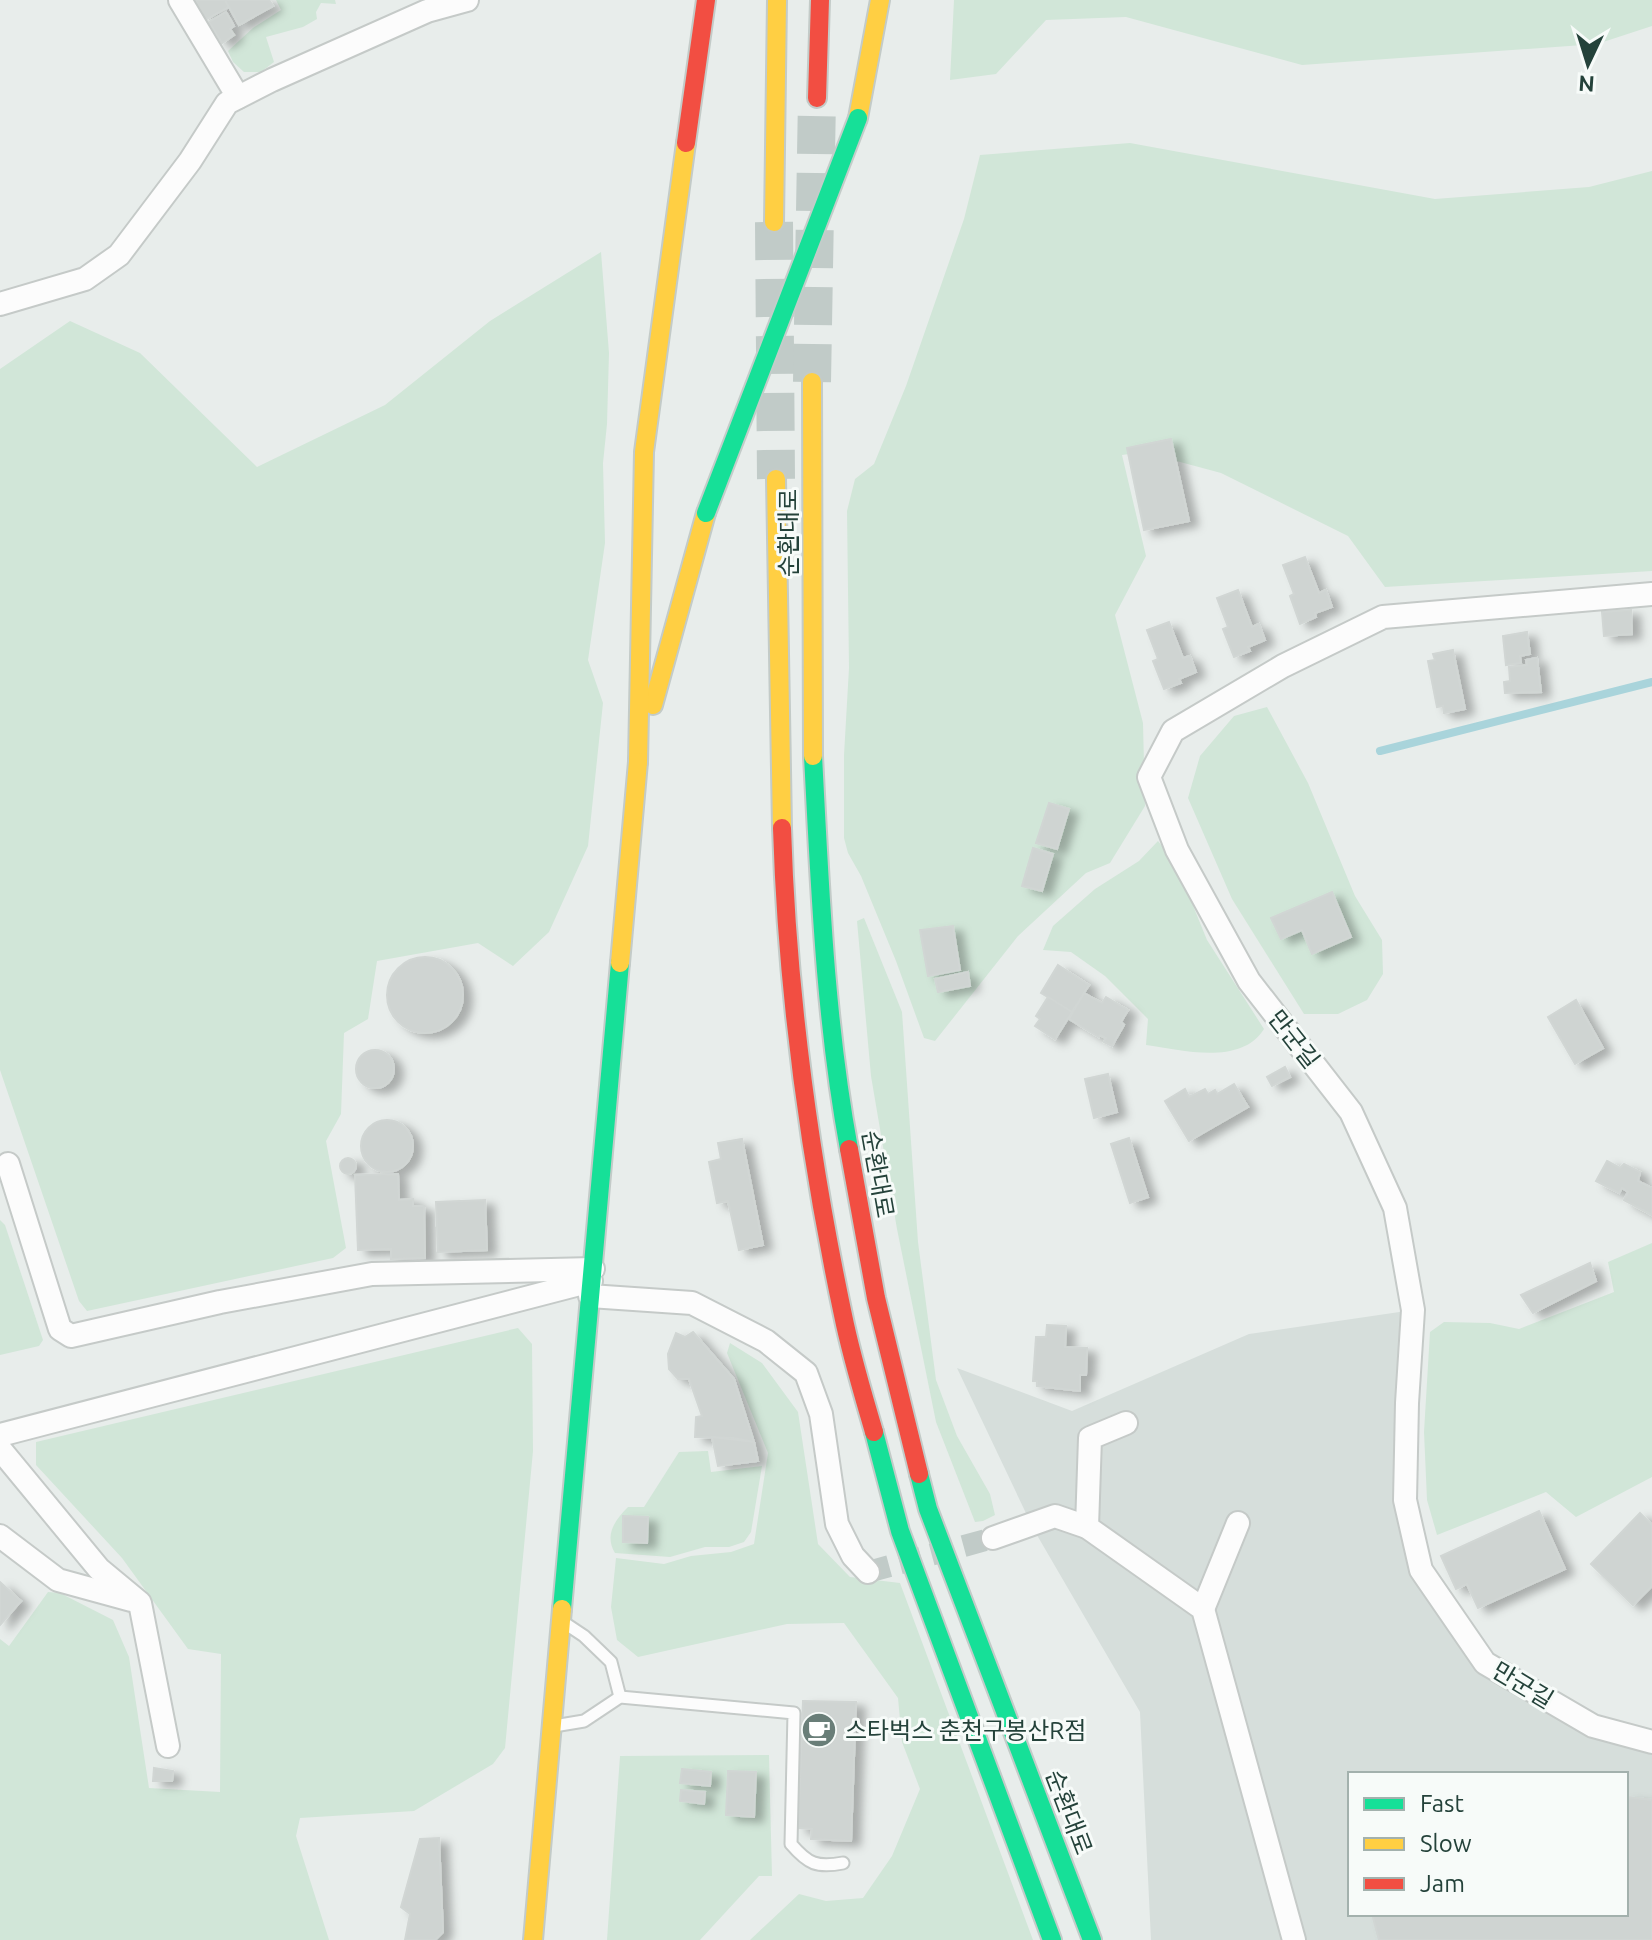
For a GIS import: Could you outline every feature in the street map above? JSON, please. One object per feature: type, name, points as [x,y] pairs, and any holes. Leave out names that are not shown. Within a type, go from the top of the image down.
[{"type":"main road","points":[[774,222],[777,0]]},
{"type":"main road","points":[[817,98],[820,0]]},
{"type":"main road","points":[[638,762],[706,513],[858,118],[880,0]]},
{"type":"main road","points":[[533,1940],[638,762],[644,452],[704,2]]},
{"type":"main road","name":"순환대로","points":[[812,382],[812,740],[821,915],[841,1104],[876,1298],[928,1509],[1092,1940]]},
{"type":"main road","name":"순환대로","points":[[776,479],[785,917],[804,1103],[843,1317],[900,1531],[1052,1940]]},
{"type":"street","points":[[180,0],[238,97]]},
{"type":"street","points":[[0,304],[85,279],[119,255],[190,161],[227,103],[427,11],[467,0]]},
{"type":"street","name":"만군길","points":[[1652,594],[1383,617],[1283,666],[1173,731],[1149,777],[1177,850],[1249,981],[1351,1112],[1395,1208],[1413,1310],[1405,1500],[1421,1570],[1485,1663],[1593,1726],[1652,1742]]},
{"type":"street","points":[[8,1164],[10,1198],[60,1329],[71,1336],[220,1302],[372,1274],[591,1282],[692,1303],[766,1341],[806,1373],[821,1414],[837,1524],[853,1556],[868,1572]]},
{"type":"street","points":[[0,1435],[591,1282]]},
{"type":"street","points":[[1087,1527],[1090,1438],[1126,1423]]},
{"type":"street","points":[[0,1449],[99,1569],[140,1603],[168,1746]]},
{"type":"street","points":[[993,1538],[1055,1516],[1087,1527],[1203,1609]]},
{"type":"street","points":[[1238,1523],[1203,1609],[1294,1940]]},
{"type":"street","points":[[0,1536],[58,1580],[140,1603]]},
{"type":"lane","points":[[561,1621],[584,1636],[611,1662],[620,1697]]},
{"type":"lane","points":[[551,1727],[584,1721],[620,1697],[794,1713],[791,1844],[806,1861],[828,1866],[843,1863]]},
{"type":"shaded area","points":[[1413,1310],[1407,1403],[1421,1570],[1485,1663],[1652,1742],[1652,1940],[1151,1940],[1140,1712],[1034,1530],[957,1368],[1072,1411],[1249,1334]]},
{"type":"green space","points":[[276,0],[335,0],[336,4],[321,3],[316,12],[317,19],[303,27],[266,37],[274,62],[261,72],[244,72],[233,62],[228,51],[253,28],[281,10]]},
{"type":"green space","points":[[954,0],[1652,0],[1652,26],[1597,44],[1302,65],[1126,17],[1046,20],[996,74],[950,80]]},
{"type":"green space","points":[[1130,143],[1435,199],[1589,187],[1652,171],[1652,571],[1385,587],[1348,536],[1221,473],[1143,452],[1122,455],[1146,556],[1115,615],[1143,723],[1145,806],[1110,863],[1086,873],[1018,936],[935,1041],[924,1038],[896,961],[844,838],[844,755],[849,668],[847,511],[855,479],[874,464],[906,386],[964,219],[980,155]]},
{"type":"green space","points":[[601,252],[609,353],[603,463],[605,543],[588,660],[603,703],[588,846],[549,932],[513,966],[478,943],[377,961],[368,1019],[344,1033],[341,1114],[326,1141],[346,1248],[333,1258],[87,1311],[79,1301],[0,1070],[0,369],[70,321],[140,353],[257,467],[385,405],[490,321]]},
{"type":"green space","points":[[1267,707],[1308,783],[1355,896],[1382,940],[1383,974],[1367,1000],[1338,1014],[1304,1014],[1232,899],[1188,798],[1200,756],[1234,716]]},
{"type":"green space","points":[[1158,841],[1176,864],[1207,940],[1264,1029],[1254,1041],[1241,1048],[1210,1053],[1146,1045],[1148,1019],[1105,976],[1071,952],[1043,950],[1053,926],[1095,889],[1139,861]]},
{"type":"green space","points":[[864,918],[902,1012],[918,1242],[936,1380],[957,1436],[990,1494],[995,1515],[983,1521],[975,1522],[936,1422],[897,1229],[871,1076],[857,921]]},
{"type":"green space","points":[[0,1220],[5,1225],[43,1340],[39,1346],[0,1355]]},
{"type":"green space","points":[[1652,1243],[1652,1477],[1576,1517],[1546,1492],[1437,1535],[1427,1500],[1424,1432],[1430,1332],[1444,1322],[1490,1323],[1519,1329],[1614,1292],[1608,1262]]},
{"type":"green space","points":[[518,1328],[532,1344],[533,1451],[505,1748],[493,1764],[414,1811],[300,1818],[296,1836],[329,1940],[0,1940],[0,1639],[9,1646],[48,1592],[60,1593],[113,1620],[129,1657],[149,1788],[220,1792],[221,1654],[188,1649],[122,1558],[36,1465],[36,1442]]},
{"type":"green space","points":[[730,1343],[762,1363],[798,1412],[818,1544],[850,1577],[900,1583],[1033,1940],[750,1940],[799,1894],[826,1901],[863,1898],[892,1856],[920,1789],[902,1742],[898,1698],[844,1623],[787,1624],[638,1657],[617,1640],[611,1607],[616,1558],[664,1564],[691,1556],[731,1552],[754,1544],[768,1453],[727,1353]]},
{"type":"green space","points":[[708,1451],[711,1472],[762,1466],[751,1532],[744,1542],[729,1547],[705,1547],[670,1557],[615,1553],[611,1534],[623,1512],[628,1507],[644,1507],[679,1452]]},
{"type":"green space","points":[[769,1755],[772,1876],[759,1876],[700,1940],[607,1940],[620,1756]]},
{"type":"building","points":[[195,0],[225,0],[229,7],[205,20]]},
{"type":"building","points":[[225,0],[269,0],[273,6],[239,25]]},
{"type":"building","points":[[226,12],[234,26],[230,29],[234,35],[222,43],[209,22]]},
{"type":"building","points":[[1171,439],[1189,521],[1144,530],[1127,448]]},
{"type":"building","points":[[1305,557],[1319,593],[1326,590],[1332,607],[1315,613],[1316,617],[1300,624],[1290,596],[1294,594],[1283,565]]},
{"type":"building","points":[[1238,590],[1252,627],[1259,624],[1265,640],[1248,647],[1250,651],[1234,657],[1223,629],[1228,627],[1217,598]]},
{"type":"building","points":[[1631,610],[1632,634],[1604,636],[1602,612]]},
{"type":"building","points":[[1169,622],[1183,658],[1190,656],[1196,672],[1179,679],[1181,683],[1164,689],[1153,661],[1158,659],[1147,630]]},
{"type":"building","points":[[1527,632],[1530,654],[1520,656],[1521,663],[1506,665],[1503,636]]},
{"type":"building","points":[[1453,650],[1465,709],[1444,713],[1443,706],[1437,707],[1428,661],[1435,660],[1433,654]]},
{"type":"building","points":[[1537,658],[1541,692],[1505,693],[1504,682],[1510,681],[1509,667],[1527,665],[1526,660]]},
{"type":"building","points":[[1049,803],[1069,809],[1057,849],[1036,843]]},
{"type":"building","points":[[1033,848],[1053,854],[1042,891],[1022,886]]},
{"type":"building","points":[[1332,892],[1351,937],[1312,954],[1302,930],[1281,939],[1271,918]]},
{"type":"building","points":[[953,926],[960,970],[928,976],[920,930]]},
{"type":"building","points":[[425,957],[440,960],[452,968],[460,980],[463,995],[460,1010],[452,1022],[440,1030],[425,1033],[410,1030],[398,1022],[390,1010],[387,995],[390,980],[398,968],[410,960]]},
{"type":"building","points":[[1058,965],[1089,985],[1072,1012],[1041,993]]},
{"type":"building","points":[[968,972],[970,986],[938,992],[935,979]]},
{"type":"building","points":[[1084,993],[1102,1003],[1106,997],[1128,1010],[1121,1022],[1124,1025],[1112,1046],[1104,1042],[1106,1038],[1069,1019]]},
{"type":"building","points":[[1048,997],[1072,1012],[1055,1039],[1035,1026],[1040,1019],[1036,1016]]},
{"type":"building","points":[[1576,1000],[1603,1048],[1575,1064],[1548,1017]]},
{"type":"building","points":[[375,1050],[389,1055],[394,1069],[389,1083],[375,1088],[361,1083],[356,1069],[361,1055]]},
{"type":"building","points":[[1285,1067],[1290,1077],[1272,1086],[1267,1077]]},
{"type":"building","points":[[1108,1074],[1117,1112],[1094,1118],[1085,1079]]},
{"type":"building","points":[[1234,1084],[1248,1107],[1189,1141],[1165,1101],[1185,1089],[1189,1097],[1205,1089],[1208,1094],[1215,1090],[1217,1094]]},
{"type":"building","points":[[387,1120],[406,1127],[413,1146],[406,1165],[387,1172],[368,1165],[361,1146],[368,1127]]},
{"type":"building","points":[[1129,1138],[1148,1197],[1130,1203],[1111,1144]]},
{"type":"building","points":[[742,1139],[763,1245],[739,1250],[728,1201],[717,1203],[709,1162],[721,1159],[718,1143]]},
{"type":"building","points":[[348,1158],[354,1160],[354,1172],[348,1174],[342,1172],[340,1166],[342,1160]]},
{"type":"building","points":[[1607,1161],[1620,1168],[1624,1164],[1640,1172],[1638,1181],[1652,1188],[1652,1215],[1624,1200],[1628,1192],[1622,1188],[1619,1193],[1596,1181]]},
{"type":"building","points":[[398,1174],[399,1200],[413,1199],[413,1206],[424,1206],[425,1258],[391,1259],[391,1249],[358,1250],[355,1175]]},
{"type":"building","points":[[485,1200],[487,1250],[438,1252],[436,1202]]},
{"type":"building","points":[[1590,1263],[1596,1281],[1533,1313],[1521,1295]]},
{"type":"building","points":[[1047,1325],[1066,1326],[1065,1347],[1087,1348],[1086,1375],[1080,1375],[1080,1391],[1037,1386],[1037,1381],[1033,1381],[1036,1337],[1046,1337]]},
{"type":"building","points":[[693,1332],[734,1379],[754,1442],[695,1437],[696,1417],[702,1416],[689,1379],[678,1379],[669,1369],[668,1354],[676,1333],[685,1337]]},
{"type":"building","points":[[712,1437],[754,1442],[758,1461],[718,1466]]},
{"type":"building","points":[[1539,1511],[1565,1569],[1478,1608],[1467,1584],[1456,1589],[1441,1556]]},
{"type":"building","points":[[1640,1513],[1652,1525],[1652,1586],[1633,1605],[1591,1564]]},
{"type":"building","points":[[623,1516],[648,1517],[647,1543],[623,1542]]},
{"type":"building","points":[[0,1582],[21,1601],[0,1625]]},
{"type":"building","points":[[803,1701],[856,1702],[851,1841],[811,1839],[812,1829],[798,1828]]},
{"type":"building","points":[[154,1768],[173,1771],[172,1781],[153,1781]]},
{"type":"building","points":[[682,1769],[711,1772],[710,1786],[680,1783]]},
{"type":"building","points":[[728,1771],[756,1772],[754,1817],[726,1815]]},
{"type":"building","points":[[681,1790],[705,1792],[704,1804],[680,1801]]},
{"type":"building","points":[[1628,1797],[1652,1800],[1652,1940],[1379,1940],[1373,1916],[1628,1916]]},
{"type":"building","points":[[439,1838],[443,1932],[435,1940],[405,1940],[410,1914],[401,1907],[420,1839]]},
{"type":"waterway","points":[[1380,751],[1652,682]]},
{"type":"tunnel","points":[[812,382],[817,98]]},
{"type":"tunnel","points":[[774,222],[776,479]]},
{"type":"tunnel","points":[[868,1572],[993,1538]]},
{"type":"traffic: fast","points":[[706,513],[858,118]]},
{"type":"traffic: fast","points":[[813,756],[829,1003],[849,1149]]},
{"type":"traffic: fast","points":[[562,1609],[620,963]]},
{"type":"traffic: fast","points":[[874,1432],[900,1531],[1052,1940]]},
{"type":"traffic: fast","points":[[919,1474],[928,1509],[1092,1940]]},
{"type":"traffic: slow","points":[[774,222],[777,0]]},
{"type":"traffic: slow","points":[[858,118],[880,0]]},
{"type":"traffic: slow","points":[[638,762],[644,452],[686,143]]},
{"type":"traffic: slow","points":[[812,382],[813,756]]},
{"type":"traffic: slow","points":[[776,479],[782,828]]},
{"type":"traffic: slow","points":[[653,705],[706,513]]},
{"type":"traffic: slow","points":[[620,963],[638,762]]},
{"type":"traffic: slow","points":[[533,1940],[562,1609]]},
{"type":"traffic: jam","points":[[686,143],[706,0]]},
{"type":"traffic: jam","points":[[817,98],[820,0]]},
{"type":"traffic: jam","points":[[782,828],[789,951],[810,1133],[846,1330],[874,1432]]},
{"type":"traffic: jam","points":[[849,1149],[876,1298],[919,1474]]},
{"type":"place","name":"스타벅스 춘천구봉산R점","points":[[819,1730]]}]
